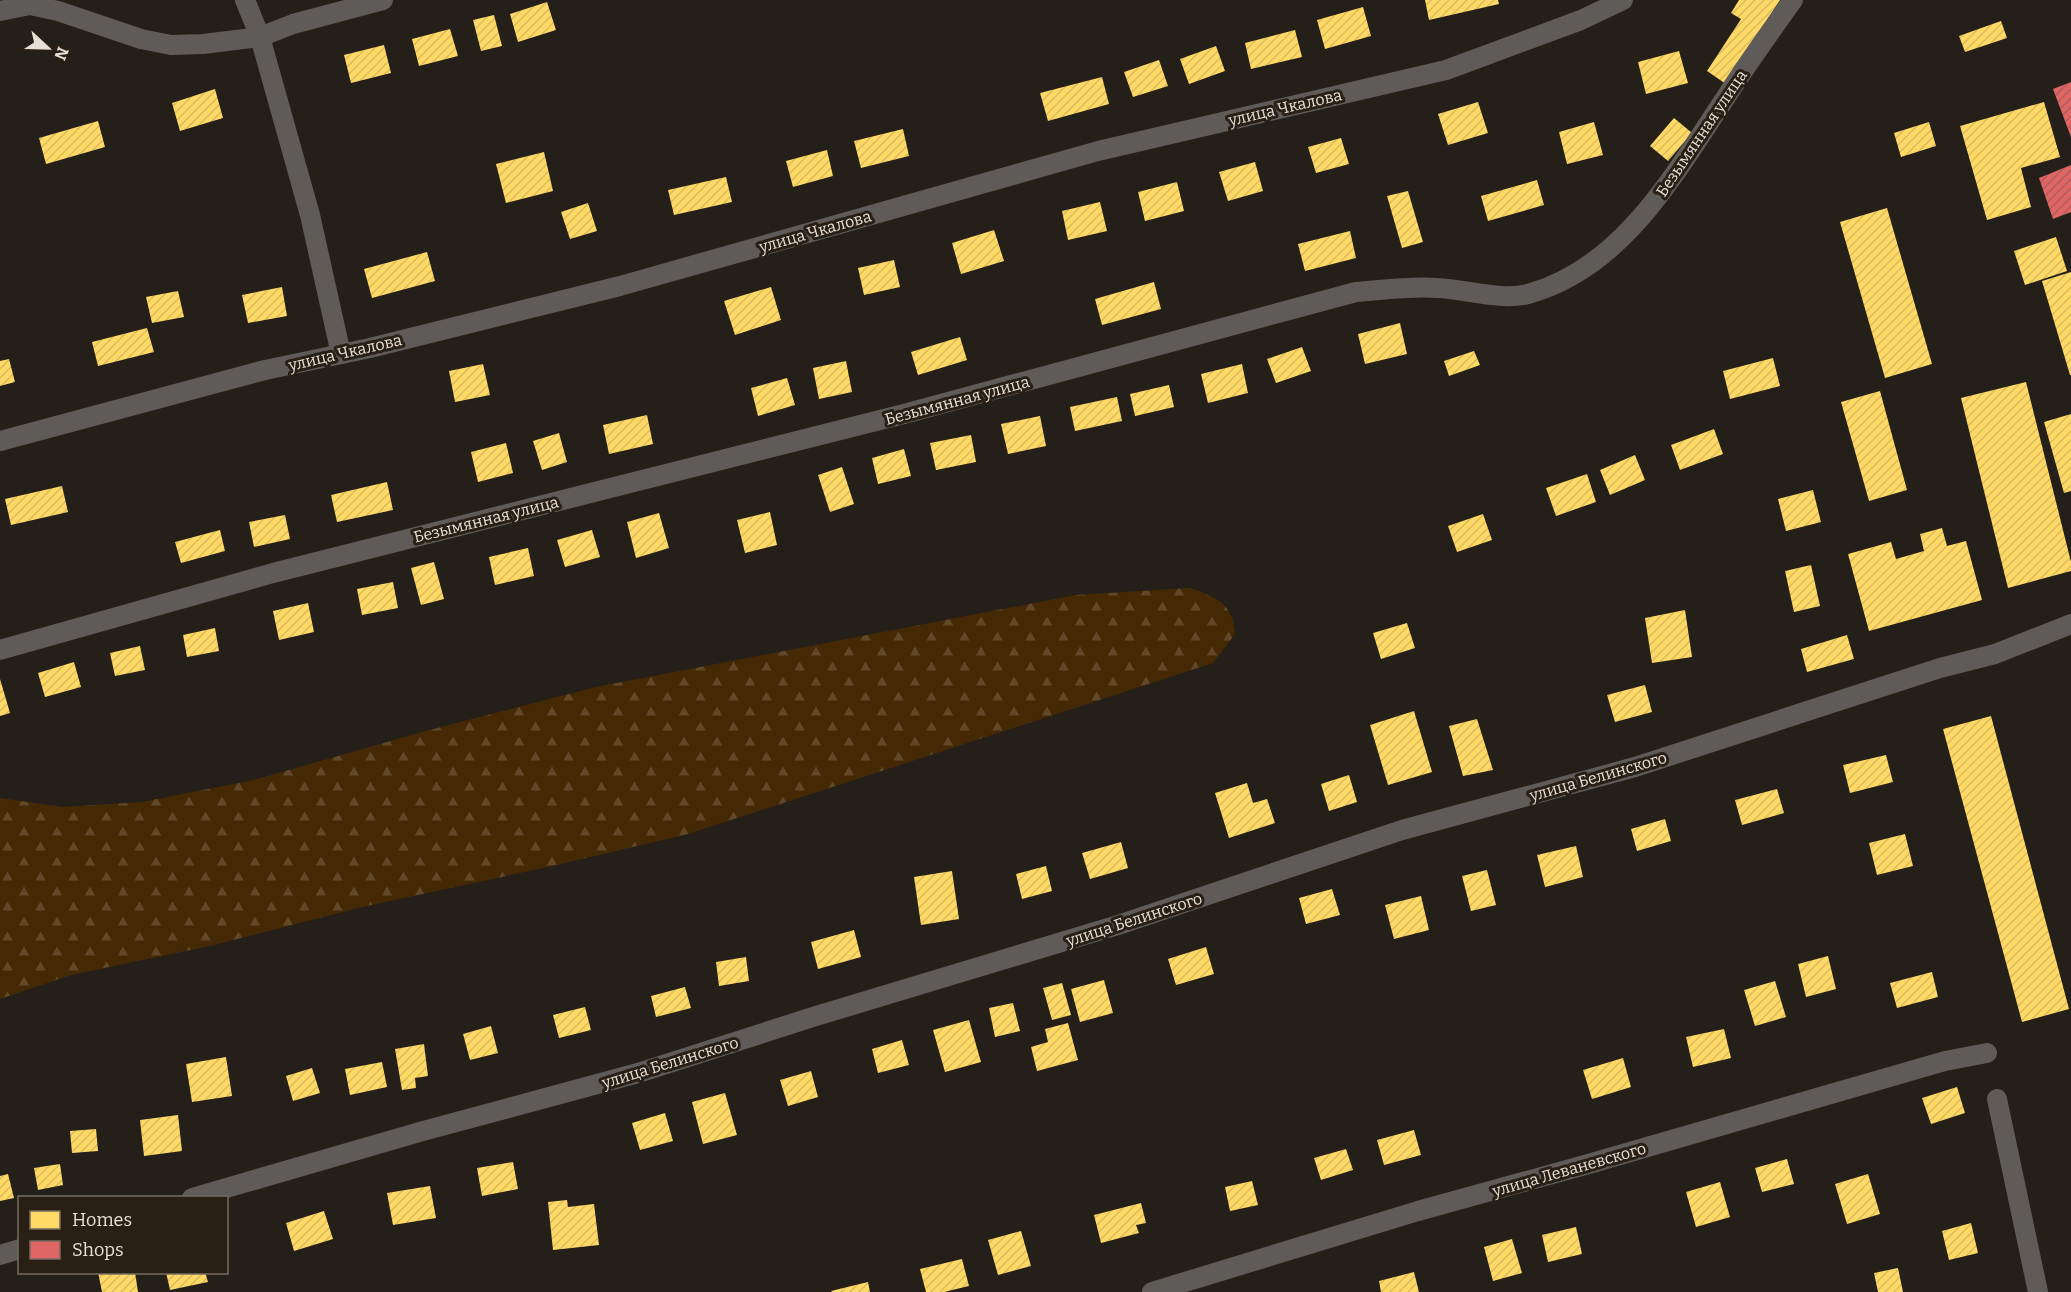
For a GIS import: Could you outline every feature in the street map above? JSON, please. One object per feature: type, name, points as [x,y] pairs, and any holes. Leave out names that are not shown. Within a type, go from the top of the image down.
[{"type":"street","points":[[245,0],[260,37],[310,215],[341,354]]},
{"type":"street","points":[[0,11],[30,5],[58,11],[141,39],[171,45],[203,44],[260,37],[293,24],[383,0]]},
{"type":"street","name":"улица Чкалова","points":[[0,441],[265,370],[341,354],[620,286],[1098,151],[1446,70],[1581,20],[1623,0]]},
{"type":"street","name":"Безымянная улица","points":[[0,650],[273,573],[904,414],[1356,292],[1419,287],[1508,296],[1526,294],[1587,267],[1615,243],[1656,199],[1686,159],[1793,0]]},
{"type":"street","name":"улица Белинского","points":[[196,1196],[638,1073],[816,1016],[1118,925],[1402,830],[1635,767],[1940,668],[1995,654],[2071,624]]},
{"type":"street","name":"улица Леваневского","points":[[1152,1292],[1418,1211],[1945,1061],[1987,1053]]},
{"type":"street","points":[[1997,1099],[2038,1292]]},
{"type":"street","points":[[0,1255],[18,1250]]},
{"type":"green space","points":[[1190,588],[1222,603],[1234,623],[1235,634],[1213,663],[688,834],[362,907],[210,946],[71,975],[0,999],[0,798],[63,807],[142,802],[254,780],[422,732],[596,687],[1076,595]]},
{"type":"building: Homes","points":[[1425,0],[1498,0],[1499,4],[1429,20]]},
{"type":"building: Homes","points":[[1739,0],[1780,0],[1726,84],[1707,71],[1741,19],[1731,13]]},
{"type":"building: Homes","points":[[547,2],[556,30],[518,42],[510,14]]},
{"type":"building: Homes","points":[[1363,7],[1371,36],[1325,49],[1317,20]]},
{"type":"building: Homes","points":[[494,15],[502,46],[481,51],[473,20]]},
{"type":"building: Homes","points":[[2001,21],[2007,38],[1965,52],[1959,36]]},
{"type":"building: Homes","points":[[450,29],[458,56],[419,66],[412,39]]},
{"type":"building: Homes","points":[[1295,30],[1302,57],[1251,69],[1245,43]]},
{"type":"building: Homes","points":[[384,45],[391,73],[351,83],[344,55]]},
{"type":"building: Homes","points":[[1216,46],[1225,71],[1189,84],[1180,59]]},
{"type":"building: Homes","points":[[1679,51],[1688,83],[1646,94],[1638,62]]},
{"type":"building: Homes","points":[[1159,60],[1168,86],[1133,97],[1124,72]]},
{"type":"building: Homes","points":[[1102,77],[1109,104],[1048,121],[1040,93]]},
{"type":"building: Homes","points":[[215,89],[223,118],[180,131],[172,103]]},
{"type":"building: Homes","points":[[1478,102],[1488,133],[1448,145],[1438,114]]},
{"type":"building: Homes","points":[[2044,102],[2060,157],[2021,168],[2031,207],[1987,220],[1960,126]]},
{"type":"building: Homes","points":[[1674,118],[1692,133],[1668,161],[1650,146]]},
{"type":"building: Homes","points":[[98,121],[105,147],[46,164],[39,138]]},
{"type":"building: Homes","points":[[1594,122],[1603,155],[1567,164],[1559,132]]},
{"type":"building: Homes","points":[[1929,122],[1936,146],[1901,157],[1894,133]]},
{"type":"building: Homes","points":[[903,129],[909,156],[861,168],[854,141]]},
{"type":"building: Homes","points":[[1341,138],[1349,164],[1316,173],[1308,147]]},
{"type":"building: Homes","points":[[827,150],[833,176],[793,187],[786,161]]},
{"type":"building: Homes","points":[[544,152],[553,191],[506,203],[496,164]]},
{"type":"building: Homes","points":[[1255,162],[1263,191],[1228,201],[1219,172]]},
{"type":"building: Homes","points":[[726,177],[732,202],[674,215],[668,190]]},
{"type":"building: Homes","points":[[1537,180],[1544,205],[1488,221],[1481,196]]},
{"type":"building: Homes","points":[[1177,182],[1184,211],[1145,221],[1138,192]]},
{"type":"building: Homes","points":[[1408,191],[1423,242],[1402,248],[1387,196]]},
{"type":"building: Homes","points":[[1100,202],[1107,231],[1068,240],[1062,211]]},
{"type":"building: Homes","points":[[588,203],[597,231],[570,239],[561,212]]},
{"type":"building: Homes","points":[[1887,208],[1932,364],[1885,378],[1840,222]]},
{"type":"building: Homes","points":[[994,230],[1004,261],[961,274],[952,243]]},
{"type":"building: Homes","points":[[1350,231],[1356,258],[1305,271],[1298,244]]},
{"type":"building: Homes","points":[[2056,237],[2067,271],[2025,285],[2014,251]]},
{"type":"building: Homes","points":[[427,252],[435,281],[372,298],[364,269]]},
{"type":"building: Homes","points":[[894,260],[900,287],[864,295],[858,268]]},
{"type":"building: Homes","points":[[2071,272],[2071,375],[2070,375],[2042,281]]},
{"type":"building: Homes","points":[[1154,282],[1161,309],[1102,325],[1095,299]]},
{"type":"building: Homes","points":[[282,287],[287,316],[248,323],[242,295]]},
{"type":"building: Homes","points":[[771,287],[781,320],[735,335],[724,301]]},
{"type":"building: Homes","points":[[178,291],[184,317],[152,323],[146,297]]},
{"type":"building: Homes","points":[[1400,323],[1407,354],[1365,364],[1358,334]]},
{"type":"building: Homes","points":[[147,328],[154,352],[98,366],[92,342]]},
{"type":"building: Homes","points":[[960,337],[967,360],[918,375],[911,352]]},
{"type":"building: Homes","points":[[1302,347],[1311,371],[1276,383],[1267,359]]},
{"type":"building: Homes","points":[[1474,351],[1480,365],[1449,376],[1444,361]]},
{"type":"building: Homes","points":[[1773,358],[1780,386],[1730,399],[1723,371]]},
{"type":"building: Homes","points":[[9,359],[15,382],[0,386],[0,361]]},
{"type":"building: Homes","points":[[846,361],[852,392],[819,399],[813,368]]},
{"type":"building: Homes","points":[[483,364],[490,395],[455,402],[449,371]]},
{"type":"building: Homes","points":[[1242,364],[1248,393],[1208,403],[1201,374]]},
{"type":"building: Homes","points":[[787,378],[795,405],[758,416],[751,388]]},
{"type":"building: Homes","points":[[2026,382],[2071,562],[2071,571],[2008,588],[1961,398]]},
{"type":"building: Homes","points":[[1169,385],[1174,407],[1135,416],[1130,394]]},
{"type":"building: Homes","points":[[1880,391],[1907,490],[1869,501],[1841,402]]},
{"type":"building: Homes","points":[[1117,397],[1122,421],[1075,431],[1070,407]]},
{"type":"building: Homes","points":[[2071,414],[2071,491],[2064,493],[2044,422]]},
{"type":"building: Homes","points":[[647,415],[653,444],[609,454],[603,425]]},
{"type":"building: Homes","points":[[1040,416],[1046,446],[1008,454],[1001,424]]},
{"type":"building: Homes","points":[[1714,429],[1723,454],[1680,470],[1671,445]]},
{"type":"building: Homes","points":[[559,433],[567,462],[542,470],[533,441]]},
{"type":"building: Homes","points":[[971,435],[976,462],[936,470],[930,443]]},
{"type":"building: Homes","points":[[506,443],[513,473],[478,482],[471,452]]},
{"type":"building: Homes","points":[[904,449],[911,476],[878,484],[872,458]]},
{"type":"building: Homes","points":[[1635,455],[1645,480],[1610,495],[1600,470]]},
{"type":"building: Homes","points":[[842,467],[854,504],[830,512],[818,475]]},
{"type":"building: Homes","points":[[1587,474],[1596,502],[1556,516],[1546,488]]},
{"type":"building: Homes","points":[[387,482],[393,510],[337,522],[331,495]]},
{"type":"building: Homes","points":[[62,486],[68,512],[11,525],[5,499]]},
{"type":"building: Homes","points":[[1813,490],[1821,522],[1786,531],[1778,499]]},
{"type":"building: Homes","points":[[770,512],[777,545],[745,553],[737,520]]},
{"type":"building: Homes","points":[[659,513],[669,548],[636,558],[627,522]]},
{"type":"building: Homes","points":[[1483,514],[1492,540],[1457,552],[1448,526]]},
{"type":"building: Homes","points":[[285,515],[290,539],[254,547],[249,522]]},
{"type":"building: Homes","points":[[1942,528],[1947,546],[1966,541],[1982,600],[1869,631],[1848,554],[1891,542],[1896,559],[1924,551],[1920,534]]},
{"type":"building: Homes","points":[[220,530],[225,551],[181,563],[175,542]]},
{"type":"building: Homes","points":[[592,530],[600,557],[565,567],[557,540]]},
{"type":"building: Homes","points":[[528,548],[534,576],[495,585],[489,557]]},
{"type":"building: Homes","points":[[434,562],[444,599],[421,605],[411,568]]},
{"type":"building: Homes","points":[[1811,565],[1820,606],[1794,612],[1785,571]]},
{"type":"building: Homes","points":[[393,582],[398,608],[362,615],[357,589]]},
{"type":"building: Homes","points":[[308,603],[314,632],[279,640],[273,611]]},
{"type":"building: Homes","points":[[1685,610],[1692,657],[1652,663],[1645,618]]},
{"type":"building: Homes","points":[[1407,623],[1415,648],[1381,659],[1373,633]]},
{"type":"building: Homes","points":[[215,628],[219,651],[187,657],[183,635]]},
{"type":"building: Homes","points":[[1847,635],[1854,659],[1807,672],[1801,649]]},
{"type":"building: Homes","points":[[140,646],[145,670],[115,676],[110,653]]},
{"type":"building: Homes","points":[[74,662],[81,687],[45,697],[38,673]]},
{"type":"building: Homes","points":[[0,679],[10,713],[0,716]]},
{"type":"building: Homes","points":[[1645,685],[1652,712],[1615,722],[1607,695]]},
{"type":"building: Homes","points":[[1414,711],[1432,772],[1388,785],[1370,725]]},
{"type":"building: Homes","points":[[1991,716],[2069,1009],[2022,1022],[1943,729]]},
{"type":"building: Homes","points":[[1477,719],[1493,770],[1463,776],[1449,726]]},
{"type":"building: Homes","points":[[1886,755],[1893,782],[1850,793],[1843,765]]},
{"type":"building: Homes","points":[[1349,775],[1357,802],[1329,811],[1321,784]]},
{"type":"building: Homes","points":[[1247,783],[1253,803],[1267,799],[1275,823],[1229,838],[1215,793]]},
{"type":"building: Homes","points":[[1777,789],[1784,813],[1742,825],[1735,800]]},
{"type":"building: Homes","points":[[1665,819],[1671,841],[1637,851],[1631,829]]},
{"type":"building: Homes","points":[[1905,834],[1913,866],[1877,875],[1869,843]]},
{"type":"building: Homes","points":[[1121,842],[1128,868],[1090,879],[1082,853]]},
{"type":"building: Homes","points":[[1576,846],[1583,877],[1545,887],[1537,855]]},
{"type":"building: Homes","points":[[1046,866],[1052,891],[1022,899],[1016,874]]},
{"type":"building: Homes","points":[[1487,870],[1496,905],[1471,911],[1462,876]]},
{"type":"building: Homes","points":[[952,871],[959,919],[921,925],[914,877]]},
{"type":"building: Homes","points":[[1332,889],[1340,915],[1306,924],[1299,898]]},
{"type":"building: Homes","points":[[1421,896],[1429,930],[1394,939],[1385,905]]},
{"type":"building: Homes","points":[[854,930],[861,957],[818,969],[811,942]]},
{"type":"building: Homes","points":[[1206,947],[1214,974],[1176,985],[1168,959]]},
{"type":"building: Homes","points":[[1828,956],[1836,989],[1806,997],[1798,964]]},
{"type":"building: Homes","points":[[746,957],[749,981],[719,986],[716,962]]},
{"type":"building: Homes","points":[[1932,972],[1938,997],[1897,1008],[1890,983]]},
{"type":"building: Homes","points":[[1104,980],[1113,1013],[1080,1022],[1071,989]]},
{"type":"building: Homes","points":[[1775,981],[1786,1017],[1755,1026],[1744,990]]},
{"type":"building: Homes","points":[[1062,983],[1071,1015],[1052,1020],[1043,988]]},
{"type":"building: Homes","points":[[685,987],[691,1008],[656,1017],[651,996]]},
{"type":"building: Homes","points":[[1013,1003],[1020,1031],[995,1037],[989,1008]]},
{"type":"building: Homes","points":[[585,1007],[591,1030],[559,1038],[553,1015]]},
{"type":"building: Homes","points":[[969,1020],[981,1062],[945,1072],[933,1030]]},
{"type":"building: Homes","points":[[1068,1023],[1078,1060],[1037,1071],[1031,1047],[1048,1042],[1045,1029]]},
{"type":"building: Homes","points":[[491,1026],[498,1053],[470,1060],[463,1034]]},
{"type":"building: Homes","points":[[1724,1029],[1731,1058],[1693,1067],[1686,1037]]},
{"type":"building: Homes","points":[[902,1040],[909,1065],[878,1073],[872,1049]]},
{"type":"building: Homes","points":[[424,1044],[428,1076],[415,1078],[416,1088],[402,1090],[395,1049]]},
{"type":"building: Homes","points":[[226,1057],[232,1096],[192,1102],[186,1064]]},
{"type":"building: Homes","points":[[1623,1058],[1631,1087],[1592,1099],[1583,1070]]},
{"type":"building: Homes","points":[[382,1062],[387,1087],[350,1095],[345,1069]]},
{"type":"building: Homes","points":[[312,1068],[320,1093],[293,1101],[286,1076]]},
{"type":"building: Homes","points":[[811,1071],[818,1097],[788,1106],[780,1080]]},
{"type":"building: Homes","points":[[1957,1087],[1965,1113],[1931,1124],[1922,1098]]},
{"type":"building: Homes","points":[[725,1093],[737,1135],[703,1144],[692,1102]]},
{"type":"building: Homes","points":[[665,1113],[673,1141],[640,1150],[632,1123]]},
{"type":"building: Homes","points":[[178,1115],[182,1151],[144,1156],[140,1120]]},
{"type":"building: Homes","points":[[96,1129],[98,1151],[72,1153],[70,1131]]},
{"type":"building: Homes","points":[[1414,1130],[1421,1155],[1384,1165],[1377,1140]]},
{"type":"building: Homes","points":[[1346,1149],[1353,1170],[1321,1180],[1314,1158]]},
{"type":"building: Homes","points":[[1787,1159],[1794,1184],[1762,1192],[1755,1168]]},
{"type":"building: Homes","points":[[513,1162],[518,1189],[482,1196],[477,1168]]},
{"type":"building: Homes","points":[[60,1164],[63,1185],[38,1190],[34,1168]]},
{"type":"building: Homes","points":[[8,1174],[14,1198],[0,1201],[0,1176]]},
{"type":"building: Homes","points":[[1868,1174],[1880,1214],[1847,1224],[1835,1184]]},
{"type":"building: Homes","points":[[1252,1181],[1258,1205],[1230,1211],[1225,1187]]},
{"type":"building: Homes","points":[[1720,1182],[1730,1217],[1696,1227],[1686,1192]]},
{"type":"building: Homes","points":[[430,1186],[436,1218],[393,1225],[387,1193]]},
{"type":"building: Homes","points":[[567,1200],[568,1207],[594,1204],[599,1245],[553,1250],[548,1202]]},
{"type":"building: Homes","points":[[1141,1203],[1146,1223],[1136,1225],[1139,1233],[1101,1243],[1094,1215]]},
{"type":"building: Homes","points":[[324,1211],[333,1239],[294,1251],[286,1223]]},
{"type":"building: Homes","points":[[1971,1223],[1978,1253],[1949,1260],[1942,1231]]},
{"type":"building: Homes","points":[[1576,1227],[1582,1254],[1548,1262],[1542,1235]]},
{"type":"building: Homes","points":[[1021,1231],[1031,1266],[998,1275],[988,1240]]},
{"type":"building: Homes","points":[[1512,1239],[1522,1273],[1493,1281],[1484,1247]]},
{"type":"building: Homes","points":[[962,1259],[969,1286],[944,1292],[926,1292],[920,1269]]},
{"type":"building: Homes","points":[[1898,1268],[1903,1292],[1878,1292],[1874,1273]]},
{"type":"building: Homes","points":[[1414,1272],[1419,1292],[1381,1292],[1379,1281]]},
{"type":"building: Homes","points":[[98,1274],[135,1274],[138,1292],[102,1292]]},
{"type":"building: Homes","points":[[166,1274],[206,1274],[208,1282],[170,1290]]},
{"type":"building: Homes","points":[[868,1282],[870,1292],[831,1291]]},
{"type":"building: Shops","points":[[2071,82],[2071,137],[2053,89]]},
{"type":"building: Shops","points":[[2071,165],[2071,212],[2053,219],[2039,178]]}]
